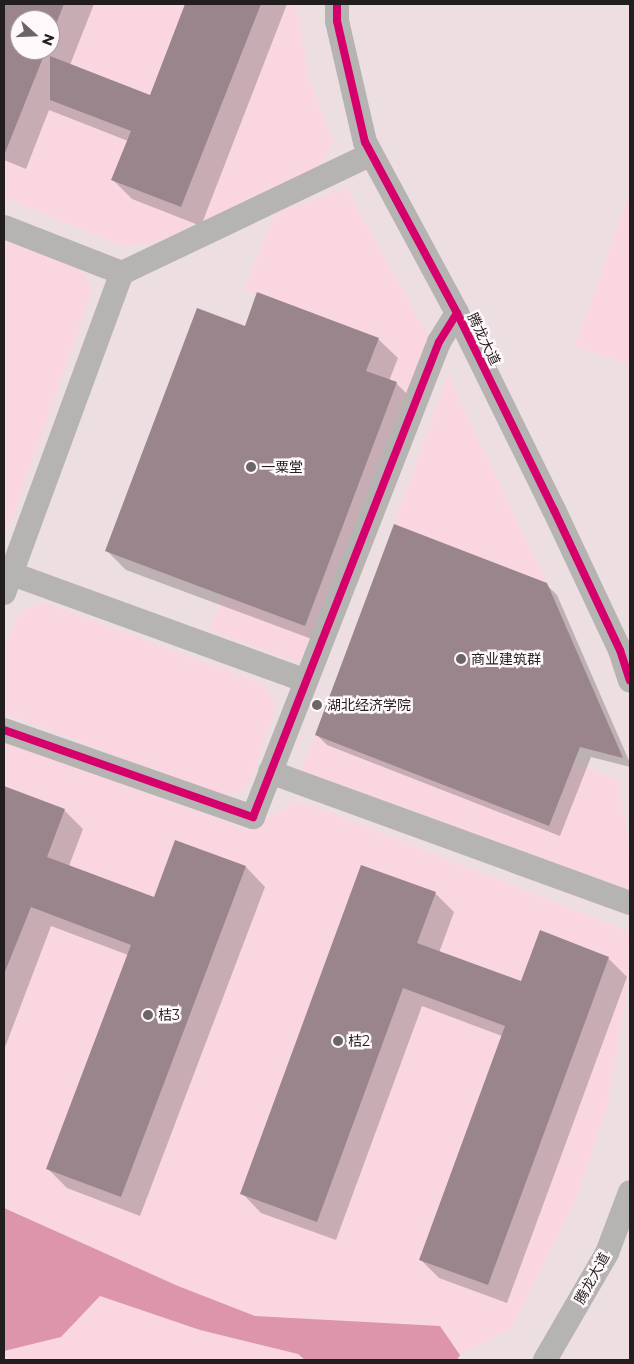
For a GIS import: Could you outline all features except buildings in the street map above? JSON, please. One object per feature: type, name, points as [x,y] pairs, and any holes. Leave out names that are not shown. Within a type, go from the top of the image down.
[{"type":"street","name":"腾龙大道","points":[[337,4],[337,21],[365,142],[457,313],[567,536],[620,650],[630,680]]},
{"type":"street","points":[[306,681],[6,580],[122,273],[371,154]]},
{"type":"street","points":[[4,227],[122,273]]},
{"type":"street","points":[[4,730],[253,817],[439,342],[457,313]]},
{"type":"street","points":[[270,772],[630,904]]},
{"type":"street","name":"腾龙大道","points":[[545,1360],[607,1254],[630,1192]]},
{"type":"shaded area","name":"湖北经济学院","points":[[4,4],[630,4],[630,1360],[4,1360]]},
{"type":"shaded area","points":[[4,4],[296,4],[308,74],[334,143],[318,168],[151,244],[120,245],[4,198]]},
{"type":"shaded area","points":[[346,188],[429,337],[299,663],[209,630],[223,595],[306,625],[397,383],[366,371],[379,338],[244,290],[275,213]]},
{"type":"shaded area","points":[[626,202],[630,203],[630,366],[575,346]]},
{"type":"shaded area","points":[[4,237],[83,270],[92,291],[15,511],[4,534]]},
{"type":"shaded area","points":[[448,375],[547,583],[394,524]]},
{"type":"shaded area","points":[[45,603],[266,685],[276,707],[251,780],[239,792],[220,795],[4,713],[4,650],[15,620],[24,609]]},
{"type":"shaded area","points":[[315,735],[549,826],[574,763],[619,780],[630,861],[630,891],[301,770]]},
{"type":"shaded area","points":[[4,741],[247,830],[295,802],[319,808],[630,932],[625,1005],[606,1111],[576,1201],[510,1330],[460,1355],[440,1326],[255,1316],[178,1286],[4,1208]]},
{"type":"shaded area","points":[[4,1208],[178,1286],[255,1316],[440,1326],[460,1355],[457,1360],[305,1360],[298,1354],[200,1330],[100,1296],[61,1337],[4,1351]]},
{"type":"shaded area","points":[[100,1296],[200,1330],[298,1354],[305,1360],[4,1360],[4,1351],[61,1337]]},
{"type":"cycle path","points":[[337,4],[337,21],[365,142],[457,313],[554,510],[620,650],[630,680]]},
{"type":"cycle path","points":[[4,730],[253,817],[439,342],[457,313]]},
{"type":"place","name":"一粟堂","points":[[251,467]]},
{"type":"place","name":"商业建筑群","points":[[461,659]]},
{"type":"place","name":"湖北经济学院","points":[[317,705]]},
{"type":"place","name":"桔3","points":[[148,1015]]},
{"type":"place","name":"桔2","points":[[338,1041]]}]
